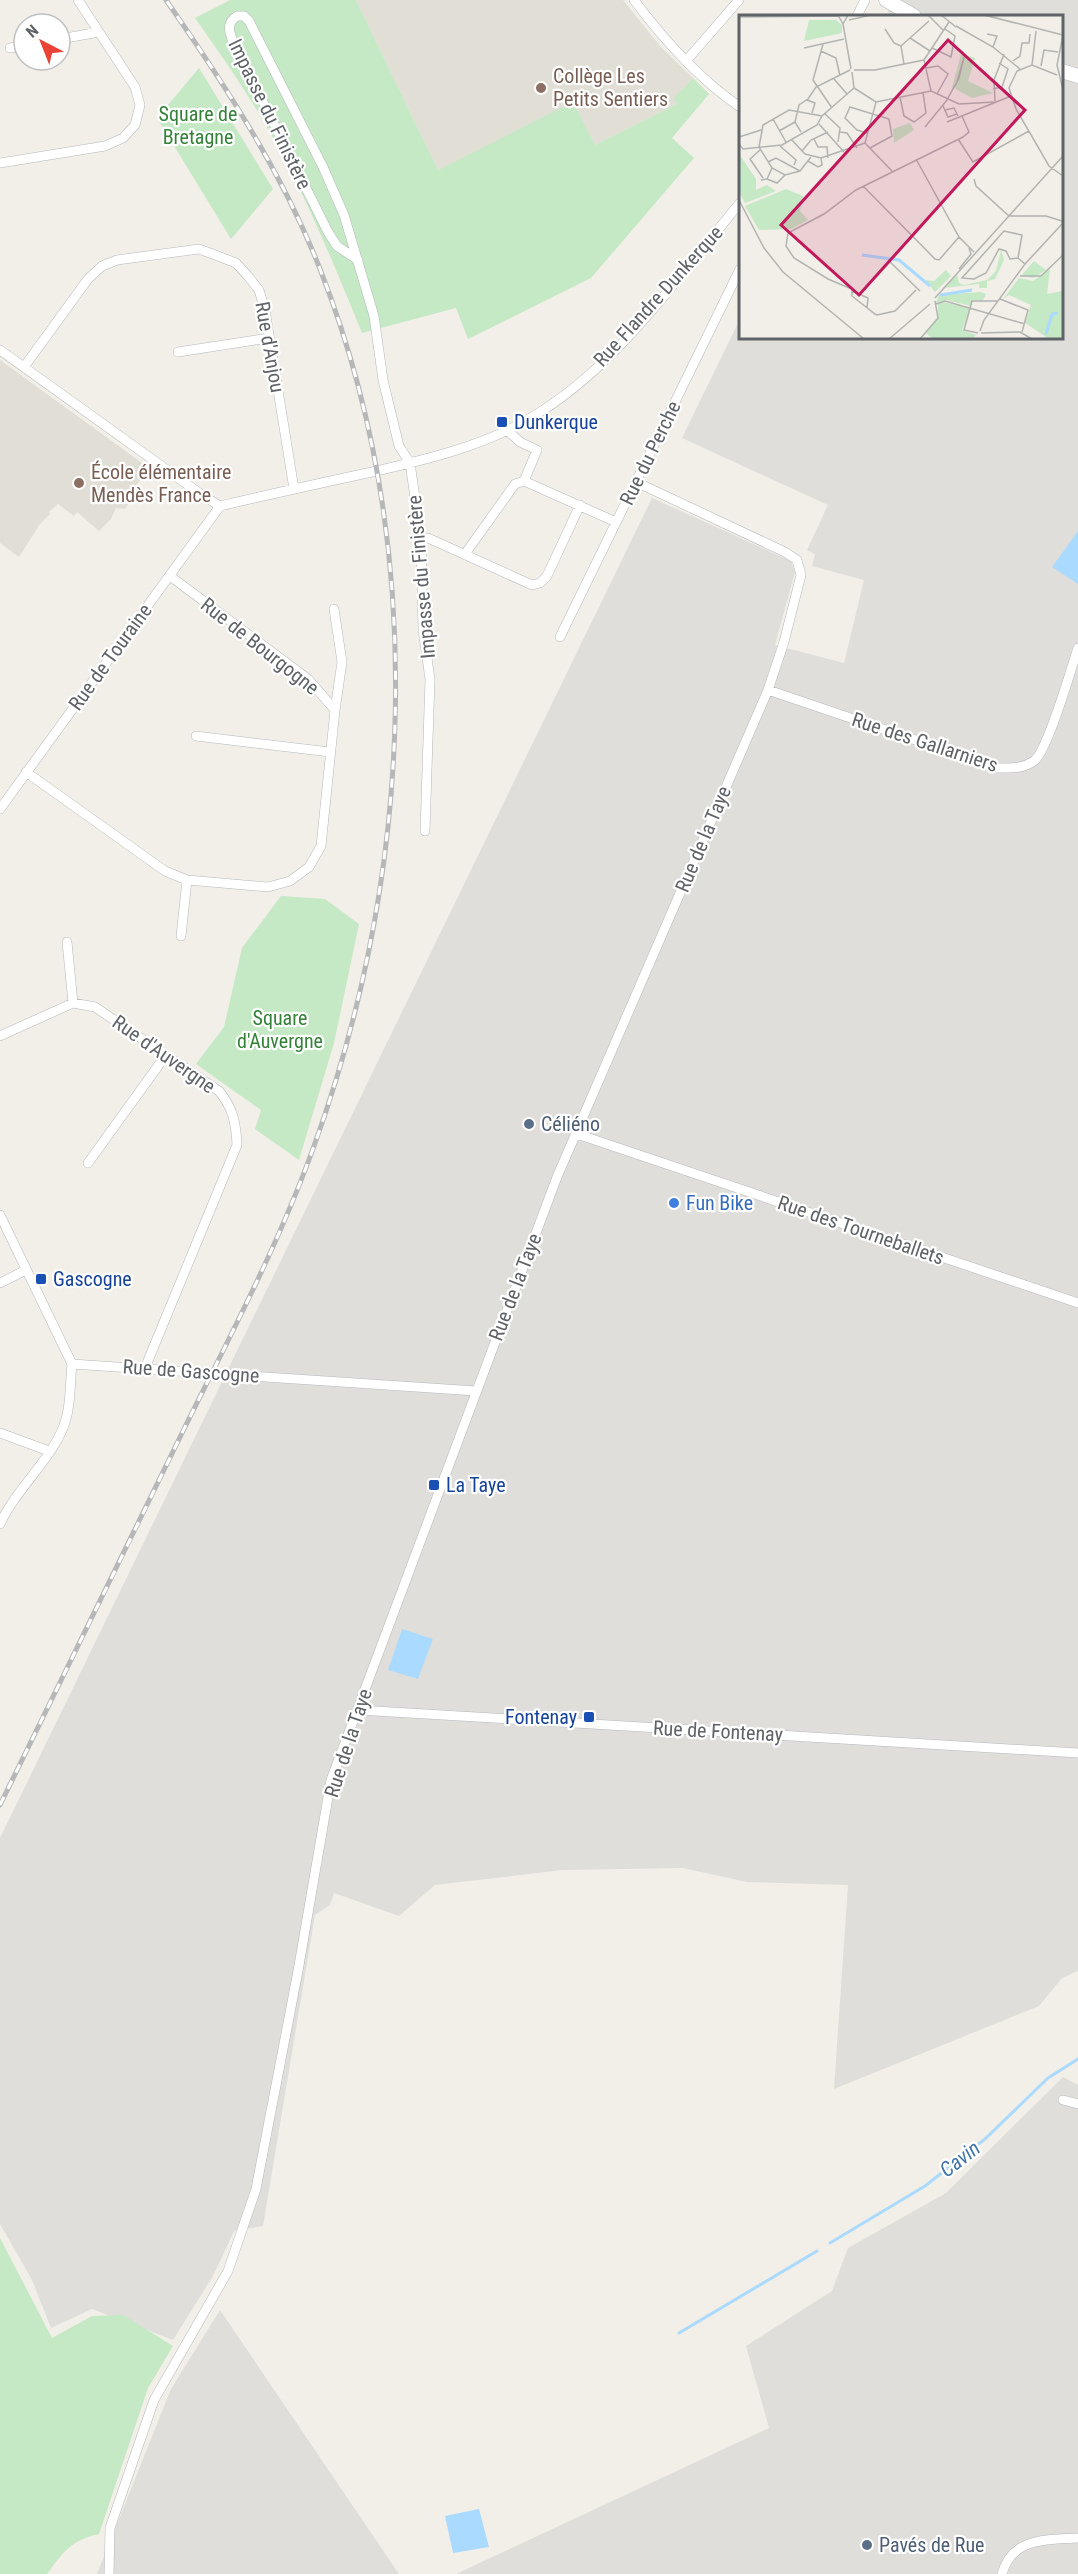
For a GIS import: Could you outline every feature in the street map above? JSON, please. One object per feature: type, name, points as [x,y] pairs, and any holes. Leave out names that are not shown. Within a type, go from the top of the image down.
[{"type":"street","points":[[0,163],[105,146],[123,138],[135,125],[140,105],[135,87],[78,0]]},
{"type":"street","points":[[634,0],[686,61],[739,106]]},
{"type":"street","points":[[686,61],[739,0]]},
{"type":"street","points":[[857,15],[865,0]]},
{"type":"street","points":[[886,0],[912,15]]},
{"type":"street","name":"Impasse du Finistère","points":[[358,260],[337,246],[328,232],[233,42],[228,31],[229,23],[237,16],[244,16],[249,21],[323,166],[344,215],[358,260],[374,316],[383,380],[399,446],[410,463],[422,539],[423,630],[430,679],[425,831]]},
{"type":"street","points":[[72,37],[99,32]]},
{"type":"street","points":[[1063,71],[1078,76]]},
{"type":"street","name":"Rue Flandre Dunkerque","points":[[220,506],[410,463],[491,439],[528,420],[566,394],[606,358],[637,326],[739,205]]},
{"type":"street","name":"Rue d'Anjou","points":[[24,367],[87,279],[102,266],[117,260],[199,249],[236,263],[259,290],[294,489]]},
{"type":"street","name":"Rue du Perche","points":[[560,637],[739,273]]},
{"type":"street","points":[[178,352],[269,338]]},
{"type":"street","points":[[0,350],[220,506]]},
{"type":"street","points":[[507,430],[520,442],[537,450],[524,481]]},
{"type":"street","points":[[465,554],[515,484],[524,481],[616,522]]},
{"type":"street","name":"Rue de la Taye","points":[[109,2574],[110,2528],[154,2400],[228,2271],[255,2188],[298,1971],[332,1780],[557,1178],[768,690],[784,642],[801,575],[797,560],[785,552],[636,482]]},
{"type":"street","points":[[422,539],[428,538],[532,585],[540,583],[547,576],[580,505]]},
{"type":"street","name":"Rue de Touraine","points":[[0,809],[220,506]]},
{"type":"street","name":"Rue de Bourgogne","points":[[26,772],[165,871],[187,880],[268,887],[290,881],[309,867],[321,846],[335,710],[308,679],[170,576]]},
{"type":"street","points":[[334,609],[342,662],[335,710]]},
{"type":"street","name":"Rue des Gallarniers","points":[[768,690],[998,768],[1019,768],[1036,760],[1045,744],[1078,648]]},
{"type":"street","points":[[196,736],[330,752]]},
{"type":"street","points":[[181,936],[187,880]]},
{"type":"street","points":[[0,1036],[73,1003],[67,942]]},
{"type":"street","name":"Rue d'Auvergne","points":[[73,1003],[95,1007],[219,1091],[231,1105],[236,1124],[237,1145],[145,1368]]},
{"type":"street","points":[[88,1163],[166,1055]]},
{"type":"street","name":"Rue des Tourneballets","points":[[577,1134],[1078,1303]]},
{"type":"street","points":[[0,1215],[72,1364],[66,1420],[50,1451],[18,1494],[0,1524]]},
{"type":"street","points":[[0,1283],[26,1270]]},
{"type":"street","name":"Rue de Gascogne","points":[[72,1364],[476,1391]]},
{"type":"street","points":[[0,1433],[50,1451]]},
{"type":"street","name":"Rue de Fontenay","points":[[358,1710],[1078,1753]]},
{"type":"street","points":[[1063,2100],[1078,2104]]},
{"type":"street","points":[[996,2574],[1003,2570],[1016,2551],[1025,2544],[1037,2540],[1078,2538]]},
{"type":"shaded area","name":"Collège Les Petits Sentiers","points":[[356,0],[623,0],[660,46],[693,78],[675,98],[677,104],[595,145],[573,103],[438,170]]},
{"type":"shaded area","points":[[887,0],[1078,0],[1078,1971],[1062,1978],[1039,2006],[834,2089],[848,1885],[747,1882],[683,1868],[562,1870],[435,1885],[399,1916],[334,1893],[330,1905],[315,1915],[263,2226],[234,2231],[213,2276],[173,2340],[92,2309],[51,2328],[32,2280],[0,2224],[0,1838],[652,498],[791,561],[795,572],[775,645],[844,663],[864,580],[812,566],[815,554],[807,550],[828,505],[682,438],[739,321],[739,339],[1063,339],[1063,15],[889,15]]},
{"type":"shaded area","name":"École élémentaire Mendès France","points":[[0,360],[149,468],[128,497],[129,503],[125,509],[116,508],[111,519],[99,531],[77,512],[74,516],[58,504],[40,524],[19,557],[0,543]]},
{"type":"shaded area","points":[[1063,2077],[1078,2085],[1078,2574],[456,2574],[769,2428],[746,2346],[832,2291],[848,2248],[946,2193]]},
{"type":"shaded area","points":[[220,2310],[399,2574],[97,2574],[171,2389]]},
{"type":"green space","points":[[230,0],[356,0],[438,170],[573,102],[595,145],[677,104],[674,98],[693,78],[709,94],[672,138],[694,158],[591,278],[468,339],[456,308],[362,333],[316,223],[290,169],[253,104],[195,18]]},
{"type":"green space","name":"Square de Bretagne","points":[[199,68],[273,189],[231,239],[157,118]]},
{"type":"green space","name":"Square d'Auvergne","points":[[281,896],[325,899],[359,924],[334,1043],[299,1160],[255,1129],[261,1110],[196,1064],[224,1027],[242,948]]},
{"type":"green space","points":[[0,2238],[52,2338],[92,2316],[123,2315],[173,2346],[148,2388],[99,2534],[74,2543],[47,2574],[0,2574]]},
{"type":"water","points":[[1078,531],[1078,584],[1052,567]]},
{"type":"water","points":[[402,1629],[433,1639],[418,1679],[388,1670]]},
{"type":"water","points":[[479,2509],[489,2547],[453,2553],[445,2516]]},
{"type":"waterway","name":"Cavin","points":[[830,2243],[925,2186],[985,2139],[1048,2078],[1078,2059]]},
{"type":"waterway","name":"Cavin","points":[[679,2333],[817,2251]]},
{"type":"railway","points":[[0,1805],[253,1289],[300,1182],[314,1146],[347,1040],[372,931],[389,820],[395,708],[392,596],[379,484],[355,375],[320,269],[288,198],[231,97],[166,0]]},
{"type":"place","name":"Collège Les Petits Sentiers","points":[[541,88]]},
{"type":"place","name":"Dunkerque","points":[[502,422]]},
{"type":"place","name":"École élémentaire Mendès France","points":[[79,483]]},
{"type":"place","name":"Céliéno","points":[[529,1124]]},
{"type":"place","name":"Fun Bike","points":[[674,1203]]},
{"type":"place","name":"Gascogne","points":[[41,1279]]},
{"type":"place","name":"La Taye","points":[[434,1485]]},
{"type":"place","name":"Fontenay","points":[[589,1717]]},
{"type":"place","name":"Pavés de Rue","points":[[867,2545]]}]
